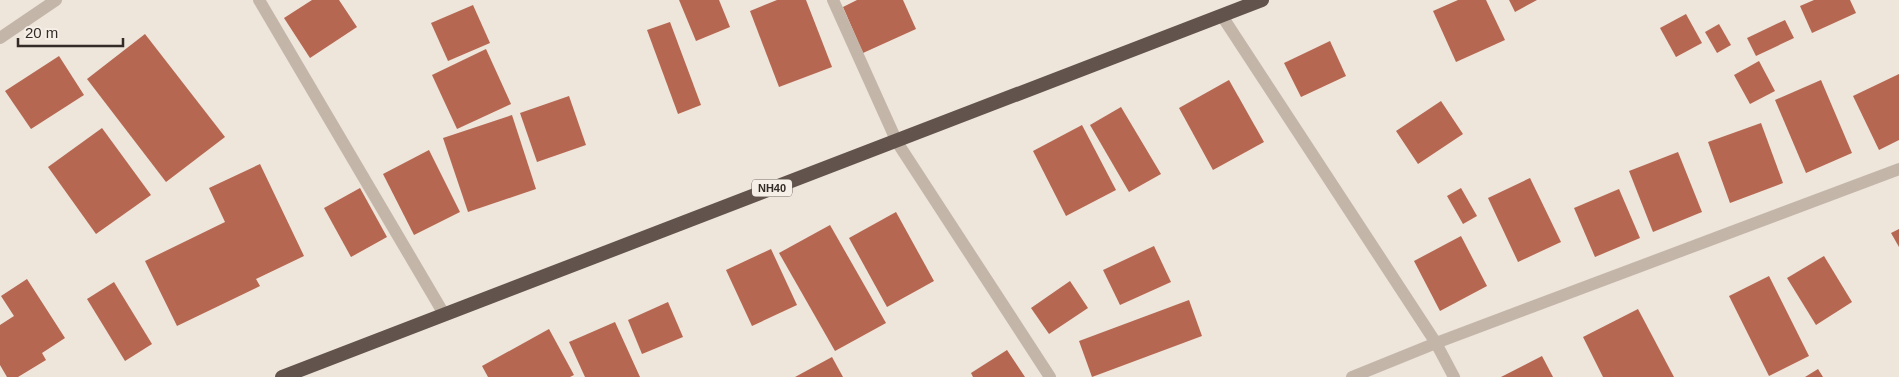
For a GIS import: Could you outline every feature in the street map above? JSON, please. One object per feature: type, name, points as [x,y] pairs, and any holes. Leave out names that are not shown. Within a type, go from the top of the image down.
[{"type":"highway","name":"NH40","points":[[282,377],[1262,0]]},
{"type":"street","points":[[0,38],[56,0]]},
{"type":"street","points":[[259,0],[444,314]]},
{"type":"street","points":[[833,0],[896,142],[1050,377]]},
{"type":"street","points":[[1222,16],[1436,343],[1454,377]]},
{"type":"street","points":[[1352,377],[1436,343],[1899,169]]},
{"type":"building","points":[[312,0],[339,0],[357,27],[310,58],[284,18]]},
{"type":"building","points":[[679,0],[719,0],[730,27],[696,41]]},
{"type":"building","points":[[777,0],[806,0],[832,67],[779,87],[750,11]]},
{"type":"building","points":[[857,0],[903,0],[916,29],[863,53],[843,7]]},
{"type":"building","points":[[1458,0],[1486,0],[1505,40],[1456,62],[1433,11]]},
{"type":"building","points":[[1509,0],[1537,0],[1515,12]]},
{"type":"building","points":[[1814,0],[1850,0],[1856,13],[1812,33],[1800,6]]},
{"type":"building","points":[[473,5],[490,43],[448,61],[431,23]]},
{"type":"building","points":[[1686,14],[1702,43],[1676,57],[1660,28]]},
{"type":"building","points":[[1785,20],[1794,38],[1756,56],[1747,38]]},
{"type":"building","points":[[670,22],[701,105],[678,114],[647,30]]},
{"type":"building","points":[[1719,24],[1731,45],[1717,53],[1705,32]]},
{"type":"building","points":[[145,34],[225,137],[166,182],[87,79]]},
{"type":"building","points":[[1330,41],[1346,76],[1301,97],[1284,63]]},
{"type":"building","points":[[486,49],[511,104],[457,129],[432,75]]},
{"type":"building","points":[[59,56],[84,95],[31,129],[5,91]]},
{"type":"building","points":[[1759,61],[1775,91],[1750,104],[1734,75]]},
{"type":"building","points":[[1899,74],[1899,140],[1879,150],[1853,96]]},
{"type":"building","points":[[1229,80],[1264,142],[1213,170],[1179,108]]},
{"type":"building","points":[[1821,80],[1852,153],[1806,173],[1775,100]]},
{"type":"building","points":[[569,96],[586,145],[537,162],[520,113]]},
{"type":"building","points":[[1441,101],[1463,134],[1418,164],[1396,131]]},
{"type":"building","points":[[1121,107],[1161,174],[1129,192],[1090,125]]},
{"type":"building","points":[[512,115],[536,189],[468,212],[443,138]]},
{"type":"building","points":[[1761,123],[1783,183],[1730,203],[1708,142]]},
{"type":"building","points":[[1082,125],[1116,190],[1066,216],[1033,151]]},
{"type":"building","points":[[102,128],[151,195],[96,234],[48,167]]},
{"type":"building","points":[[429,150],[460,212],[414,235],[383,174]]},
{"type":"building","points":[[1678,152],[1702,212],[1653,232],[1629,171]]},
{"type":"building","points":[[260,164],[304,256],[256,279],[260,286],[177,326],[145,261],[225,222],[209,188]]},
{"type":"building","points":[[1530,178],[1561,242],[1518,262],[1488,198]]},
{"type":"building","points":[[360,188],[387,237],[351,257],[324,208]]},
{"type":"building","points":[[1461,188],[1477,216],[1463,224],[1447,196]]},
{"type":"building","points":[[1619,189],[1640,238],[1595,257],[1574,208]]},
{"type":"building","points":[[896,212],[934,281],[887,307],[849,238]]},
{"type":"building","points":[[830,225],[886,323],[835,351],[779,253]]},
{"type":"building","points":[[1899,229],[1899,247],[1891,233]]},
{"type":"building","points":[[1461,236],[1487,286],[1440,311],[1414,261]]},
{"type":"building","points":[[1154,246],[1171,282],[1120,305],[1103,270]]},
{"type":"building","points":[[771,249],[797,305],[752,326],[726,270]]},
{"type":"building","points":[[1824,256],[1852,302],[1816,325],[1787,278]]},
{"type":"building","points":[[1769,276],[1809,356],[1769,376],[1729,296]]},
{"type":"building","points":[[27,279],[65,338],[42,353],[46,360],[18,377],[7,377],[0,365],[0,325],[14,316],[1,296]]},
{"type":"building","points":[[1070,281],[1088,308],[1049,334],[1031,308]]},
{"type":"building","points":[[114,282],[152,344],[125,361],[87,299]]},
{"type":"building","points":[[1189,300],[1202,336],[1092,377],[1079,341]]},
{"type":"building","points":[[668,302],[683,337],[642,354],[628,320]]},
{"type":"building","points":[[1638,309],[1674,377],[1603,377],[1583,337]]},
{"type":"building","points":[[615,322],[640,377],[585,377],[569,342]]},
{"type":"building","points":[[549,329],[574,375],[570,377],[488,377],[482,366]]},
{"type":"building","points":[[1007,350],[1025,377],[973,377],[971,373]]},
{"type":"building","points":[[1542,356],[1553,377],[1501,377]]},
{"type":"building","points":[[832,357],[843,377],[795,377]]},
{"type":"building","points":[[1818,369],[1823,377],[1805,377]]}]
